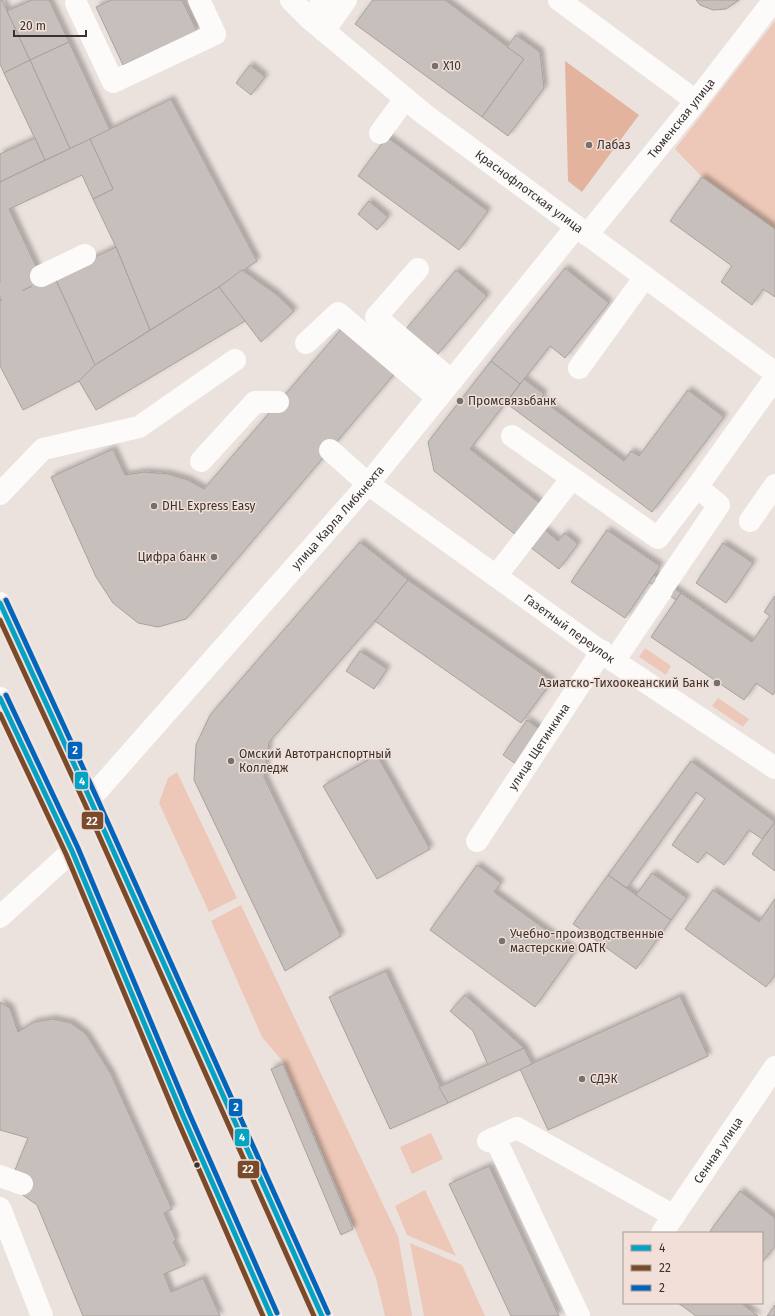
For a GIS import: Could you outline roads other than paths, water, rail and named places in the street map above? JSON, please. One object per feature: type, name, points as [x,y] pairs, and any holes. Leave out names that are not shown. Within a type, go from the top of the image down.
[{"type":"street","points":[[76,3],[113,82],[215,34],[199,0]]},
{"type":"street","name":"Краснофлотская улица","points":[[291,0],[317,25],[405,99],[775,373]]},
{"type":"street","points":[[317,25],[324,0]]},
{"type":"street","points":[[317,25],[346,0]]},
{"type":"street","points":[[559,0],[696,101]]},
{"type":"street","name":"Тюменская улица","points":[[582,231],[696,101],[774,0]]},
{"type":"street","points":[[380,133],[405,99]]},
{"type":"street","name":"улица Карла Либкнехта","points":[[90,799],[363,489],[452,380],[582,231]]},
{"type":"street","points":[[41,276],[85,255]]},
{"type":"street","points":[[418,269],[376,317],[452,380]]},
{"type":"street","points":[[579,368],[645,277]]},
{"type":"street","points":[[306,342],[338,313],[438,398]]},
{"type":"street","points":[[0,494],[43,448],[140,427],[235,360]]},
{"type":"street","points":[[512,436],[658,538],[697,487],[775,378]]},
{"type":"street","points":[[201,461],[255,402],[278,402]]},
{"type":"street","name":"Газетный переулок","points":[[326,456],[363,489],[496,576],[608,656],[775,768]]},
{"type":"street","points":[[496,576],[572,478]]},
{"type":"street","points":[[750,521],[775,485]]},
{"type":"street","name":"улица Щетинкина","points":[[477,841],[608,656],[664,587],[719,504],[697,487]]},
{"type":"street","points":[[0,603],[90,799],[322,1316]]},
{"type":"street","points":[[0,698],[72,851],[183,1116],[271,1316]]},
{"type":"street","points":[[0,918],[72,851]]},
{"type":"street","name":"Сенная улица","points":[[668,1224],[775,1067]]},
{"type":"street","points":[[579,1316],[492,1140],[517,1128],[668,1224]]},
{"type":"street","points":[[0,1176],[22,1184]]},
{"type":"street","points":[[0,1208],[42,1316]]},
{"type":"tunnel","points":[[0,295],[41,276]]},
{"type":"tunnel","points":[[278,402],[330,450]]},
{"type":"place","name":"Х10","points":[[435,66]]},
{"type":"place","name":"Лабаз","points":[[589,145]]},
{"type":"place","name":"Промсвязьбанк","points":[[460,401]]},
{"type":"place","name":"DHL Express Easy","points":[[154,506]]},
{"type":"place","name":"Цифра банк","points":[[214,557]]},
{"type":"place","name":"Азиатско-Тихоокеанский Банк","points":[[717,683]]},
{"type":"place","name":"Омский Автотранспортный Колледж","points":[[231,761]]},
{"type":"place","name":"Учебно-производственные мастерские ОАТК","points":[[502,941]]},
{"type":"place","name":"СДЭК","points":[[582,1079]]}]
